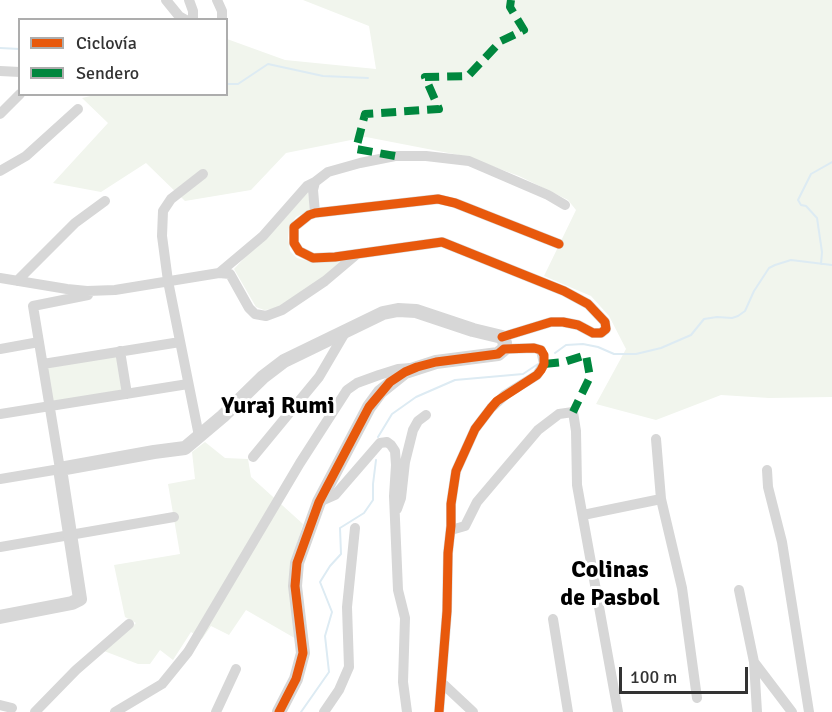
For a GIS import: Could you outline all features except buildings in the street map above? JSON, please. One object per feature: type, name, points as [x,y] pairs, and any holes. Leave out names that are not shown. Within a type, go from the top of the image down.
[{"type":"street","points":[[166,0],[179,16],[184,18]]},
{"type":"street","points":[[189,0],[193,10],[192,18]]},
{"type":"street","points":[[217,0],[222,11],[222,18]]},
{"type":"street","points":[[0,71],[18,72]]},
{"type":"street","points":[[1,111],[18,96]]},
{"type":"street","points":[[0,171],[26,156],[78,109]]},
{"type":"street","points":[[219,273],[264,236],[307,186],[328,172],[395,156],[426,156],[469,161],[548,195],[565,205]]},
{"type":"street","points":[[199,436],[168,281],[162,236],[163,211],[171,199],[203,174]]},
{"type":"street","points":[[315,182],[313,190],[315,213]]},
{"type":"street","points":[[279,712],[301,664],[303,645],[296,575],[305,536],[319,502],[369,407],[390,382],[405,372],[436,362],[498,354],[503,343],[551,322],[578,325],[593,333],[601,333],[606,329],[605,322],[588,304],[564,291],[442,242],[313,258],[299,250],[294,243],[294,228],[315,213],[438,199],[455,203],[559,244]]},
{"type":"street","points":[[17,281],[75,223],[105,201]]},
{"type":"street","points":[[0,617],[72,603],[80,599],[81,594],[33,306],[219,273],[230,274],[249,308],[255,314],[266,315],[282,310],[326,281],[357,254]]},
{"type":"street","points":[[0,278],[67,290],[115,290]]},
{"type":"street","points":[[0,479],[185,448],[284,361],[383,313],[409,310],[503,343],[541,350],[544,364],[537,375],[497,400],[475,429],[456,471],[451,504],[439,712]]},
{"type":"street","points":[[253,457],[319,377],[346,331]]},
{"type":"street","points":[[0,349],[39,342]]},
{"type":"street","points":[[43,364],[180,342]]},
{"type":"street","points":[[120,351],[127,394]]},
{"type":"street","points":[[115,712],[162,684],[188,652],[300,463],[347,390],[357,383],[398,369],[417,367]]},
{"type":"street","points":[[0,414],[188,384]]},
{"type":"street","points":[[451,530],[465,526],[477,502],[538,430],[559,414],[573,412],[576,431],[577,485],[618,712]]},
{"type":"street","points":[[395,515],[401,498],[405,462],[413,430],[418,421],[426,415]]},
{"type":"street","points":[[656,439],[661,499],[682,588],[697,698]]},
{"type":"street","points":[[319,502],[335,495],[380,443],[387,442],[395,451],[398,590],[405,618],[406,634],[403,682],[406,712]]},
{"type":"street","points":[[767,470],[768,487],[782,542],[809,712]]},
{"type":"street","points":[[584,515],[661,499]]},
{"type":"street","points":[[0,547],[174,517]]},
{"type":"street","points":[[324,712],[339,690],[349,667],[347,607],[355,528]]},
{"type":"street","points":[[739,590],[754,662],[757,712]]},
{"type":"street","points":[[553,619],[568,712]]},
{"type":"street","points":[[35,712],[76,670],[129,624]]},
{"type":"street","points":[[754,662],[792,712]]},
{"type":"street","points":[[216,712],[236,669]]},
{"type":"street","points":[[396,712],[403,682]]},
{"type":"street","points":[[442,683],[473,712]]},
{"type":"street","points":[[0,705],[12,708]]},
{"type":"shaded area","points":[[303,0],[832,0],[832,397],[769,398],[721,395],[656,420],[596,404],[626,349],[609,316],[591,296],[544,276],[576,210],[568,200],[519,176],[464,156],[366,137],[286,153],[251,190],[185,201],[146,163],[101,192],[53,183],[108,123],[82,98],[90,96],[228,96],[228,39],[285,60],[376,69],[369,26]]},
{"type":"shaded area","points":[[308,191],[310,210],[296,217],[289,227],[290,251],[297,258],[315,263],[345,259],[322,280],[275,309],[264,310],[256,307],[234,269]]},
{"type":"shaded area","points":[[118,356],[123,391],[53,403],[47,368]]},
{"type":"shaded area","points":[[205,442],[225,458],[248,459],[251,477],[303,524],[293,557],[298,640],[246,610],[229,635],[211,626],[202,639],[191,632],[173,660],[160,650],[150,664],[138,664],[104,651],[136,623],[125,617],[114,565],[180,554],[168,484],[195,479],[192,452]]},
{"type":"waterway","points":[[0,48],[18,49]]},
{"type":"waterway","points":[[228,84],[238,84],[268,64],[323,76],[368,78]]},
{"type":"waterway","points":[[821,264],[822,252],[817,218],[798,200],[811,174],[832,162]]},
{"type":"waterway","points":[[555,353],[566,345],[583,344],[614,354],[636,354],[661,348],[691,335],[704,319],[732,318],[745,311],[754,291],[769,268],[775,265],[791,260],[832,265]]},
{"type":"waterway","points":[[378,437],[392,414],[416,397],[455,380],[523,374],[538,364]]},
{"type":"waterway","points":[[301,712],[329,672],[325,636],[332,612],[320,582],[341,554],[340,528],[364,513],[373,500],[376,460]]},
{"type":"marked path","points":[[395,156],[356,149],[365,114],[439,109],[425,77],[468,76],[501,41],[524,30],[510,7],[511,0]]},
{"type":"marked path","points":[[544,364],[564,362],[586,355],[590,377],[573,412]]},
{"type":"cycle path","points":[[502,337],[551,322],[578,325],[593,333],[601,333],[606,329],[605,322],[588,304],[564,291],[442,242],[313,258],[299,251],[294,243],[294,227],[315,213],[438,199],[455,203],[559,244]]},
{"type":"cycle path","points":[[279,712],[296,679],[303,653],[295,586],[297,563],[319,502],[369,407],[390,382],[417,367],[436,362],[498,354],[504,349],[534,348],[541,350],[544,355],[541,370],[497,401],[491,408],[475,429],[456,471],[451,504],[447,611],[439,712]]},
{"type":"district","name":"Yuraj Rumi","points":[[278,407]]},
{"type":"district","name":"Colinas de Pasbol","points":[[610,585]]}]
